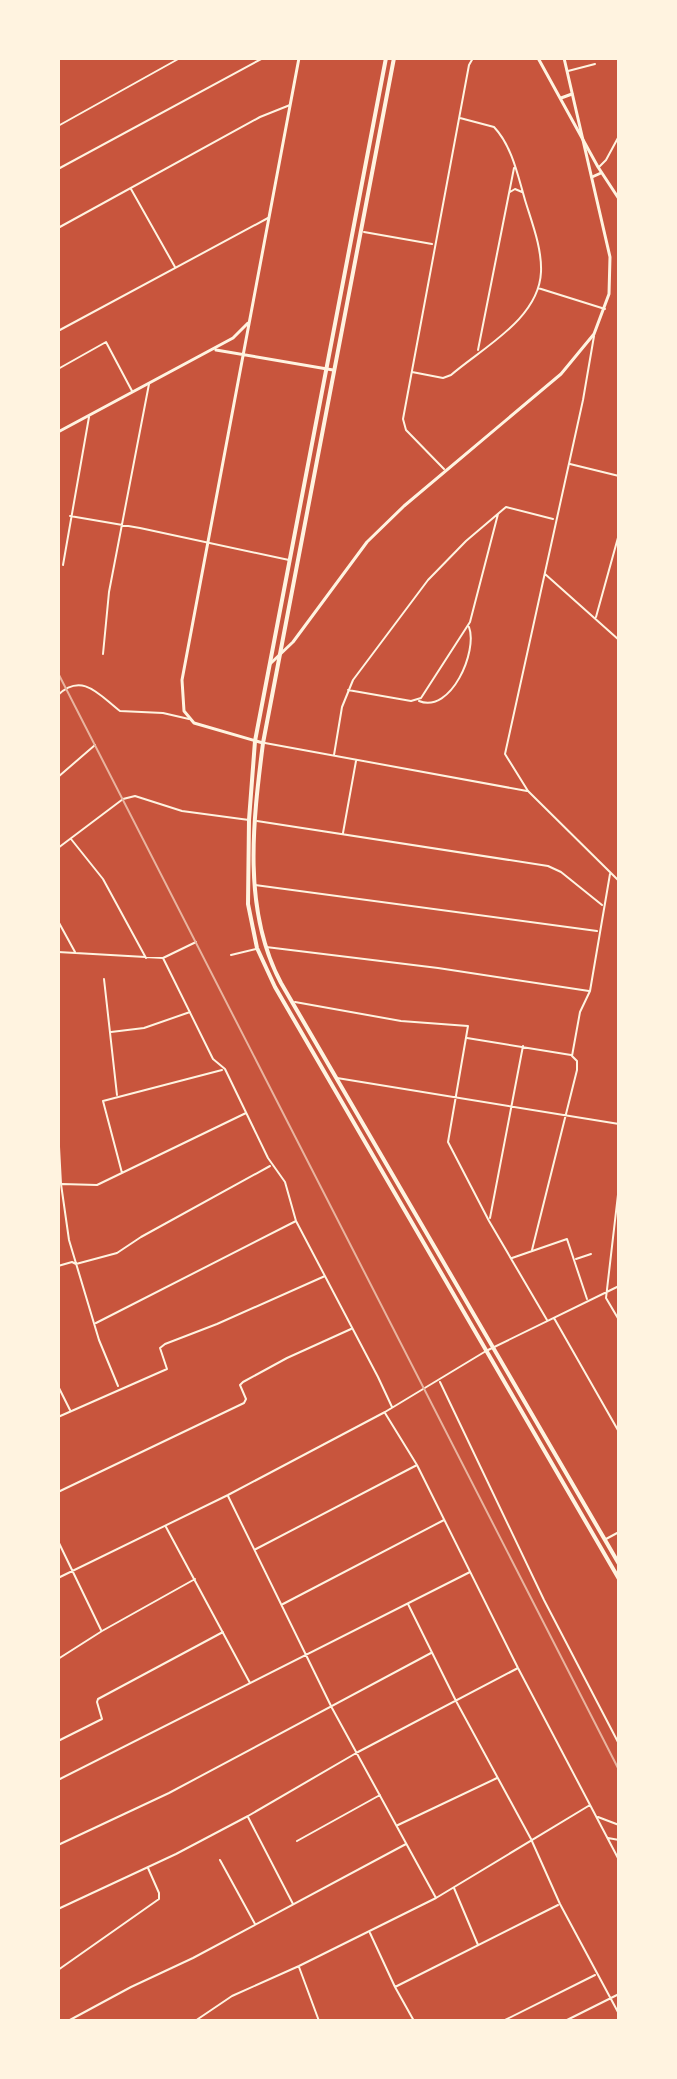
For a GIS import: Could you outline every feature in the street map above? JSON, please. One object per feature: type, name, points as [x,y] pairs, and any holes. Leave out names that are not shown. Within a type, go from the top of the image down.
[{"type":"highway","points":[[386,58],[263,743],[256,820],[254,885],[257,918],[265,947],[281,983],[619,1564]]},
{"type":"highway","points":[[394,58],[255,741],[249,820],[248,904],[257,948],[275,987],[619,1579]]},
{"type":"highway","points":[[275,987],[281,983]]},
{"type":"street","points":[[58,126],[180,58]]},
{"type":"street","points":[[58,169],[263,58]]},
{"type":"street","points":[[189,719],[183,705],[182,680],[299,58]]},
{"type":"street","points":[[446,471],[404,426],[403,419],[433,245],[469,65],[473,58]]},
{"type":"street","points":[[538,58],[582,140],[619,199]]},
{"type":"street","points":[[564,58],[610,257],[611,281],[605,309],[594,334],[506,751],[509,763],[528,791],[619,881]]},
{"type":"street","points":[[567,71],[595,64]]},
{"type":"street","points":[[560,99],[572,94]]},
{"type":"street","points":[[58,228],[260,117],[290,105]]},
{"type":"street","points":[[411,372],[447,377],[516,323],[538,288],[539,254],[514,167],[496,130],[485,123],[459,117]]},
{"type":"street","points":[[598,167],[606,160],[619,136]]},
{"type":"street","points":[[478,352],[514,167]]},
{"type":"street","points":[[592,177],[601,173]]},
{"type":"street","points":[[131,188],[175,267]]},
{"type":"street","points":[[508,193],[515,189],[523,192]]},
{"type":"street","points":[[58,331],[269,217]]},
{"type":"street","points":[[360,231],[433,245]]},
{"type":"street","points":[[538,288],[605,309]]},
{"type":"street","points":[[58,432],[212,350],[238,334],[249,321]]},
{"type":"street","points":[[270,664],[293,642],[367,542],[561,374],[594,334]]},
{"type":"street","points":[[58,369],[106,342],[132,391]]},
{"type":"street","points":[[212,350],[330,370]]},
{"type":"street","points":[[103,654],[109,592],[150,381]]},
{"type":"street","points":[[63,565],[89,415]]},
{"type":"street","points":[[568,464],[619,476]]},
{"type":"street","points":[[334,755],[348,690],[407,604],[428,580],[498,513],[509,507],[555,519]]},
{"type":"street","points":[[418,700],[468,626],[498,513]]},
{"type":"street","points":[[70,516],[290,561]]},
{"type":"street","points":[[596,617],[619,534]]},
{"type":"street","points":[[615,553],[619,556]]},
{"type":"street","points":[[545,574],[619,640]]},
{"type":"street","points":[[348,690],[429,704],[439,701],[458,679],[468,651],[471,633],[468,626]]},
{"type":"street","points":[[58,695],[65,688],[78,685],[102,694],[120,711],[163,713],[263,743],[528,791]]},
{"type":"street","points":[[58,777],[95,745]]},
{"type":"street","points":[[343,835],[357,759]]},
{"type":"street","points":[[58,848],[123,799],[132,796],[182,811],[249,820]]},
{"type":"street","points":[[256,820],[548,866],[561,872],[603,906]]},
{"type":"street","points":[[70,838],[103,879],[146,958]]},
{"type":"street","points":[[572,1056],[580,1012],[590,991],[610,873]]},
{"type":"street","points":[[254,885],[598,931]]},
{"type":"street","points":[[58,921],[76,953]]},
{"type":"street","points":[[58,952],[163,958],[196,942]]},
{"type":"street","points":[[265,947],[590,991]]},
{"type":"street","points":[[231,955],[257,948]]},
{"type":"street","points":[[163,958],[213,1059],[225,1069],[272,1164],[288,1188],[296,1221],[392,1408]]},
{"type":"street","points":[[104,979],[117,1096]]},
{"type":"street","points":[[293,1002],[401,1021],[466,1024],[468,1027],[448,1142],[489,1221],[548,1321]]},
{"type":"street","points":[[109,1033],[144,1028],[191,1012]]},
{"type":"street","points":[[466,1037],[576,1058],[566,1115],[532,1250]]},
{"type":"street","points":[[489,1221],[523,1046]]},
{"type":"street","points":[[122,1174],[103,1103],[117,1096],[225,1069]]},
{"type":"street","points":[[337,1078],[619,1124]]},
{"type":"street","points":[[61,1184],[97,1185],[246,1113]]},
{"type":"street","points":[[58,1128],[61,1184],[69,1240],[99,1340],[119,1388]]},
{"type":"street","points":[[58,1266],[117,1253],[272,1164]]},
{"type":"street","points":[[619,1186],[607,1291],[607,1300],[619,1320]]},
{"type":"street","points":[[95,1323],[296,1221]]},
{"type":"street","points":[[510,1258],[567,1239],[588,1300]]},
{"type":"street","points":[[574,1259],[591,1254]]},
{"type":"street","points":[[58,1417],[167,1369],[160,1348],[165,1344],[326,1275]]},
{"type":"street","points":[[58,1578],[228,1495],[385,1412],[486,1351],[619,1286]]},
{"type":"street","points":[[554,1318],[619,1432]]},
{"type":"street","points":[[58,1492],[244,1403],[246,1399],[240,1385],[243,1382],[287,1358],[353,1329]]},
{"type":"street","points":[[439,1380],[544,1600],[619,1744]]},
{"type":"street","points":[[58,1386],[70,1411]]},
{"type":"street","points":[[385,1412],[417,1465],[518,1668],[617,1851],[619,1860]]},
{"type":"street","points":[[255,1550],[417,1465]]},
{"type":"street","points":[[228,1495],[332,1708],[436,1898]]},
{"type":"street","points":[[282,1605],[444,1520]]},
{"type":"street","points":[[165,1526],[250,1684]]},
{"type":"street","points":[[605,1539],[619,1532]]},
{"type":"street","points":[[58,1541],[102,1631]]},
{"type":"street","points":[[58,1780],[470,1572]]},
{"type":"street","points":[[58,1659],[195,1579]]},
{"type":"street","points":[[408,1604],[619,2014]]},
{"type":"street","points":[[58,1741],[102,1719],[98,1699],[223,1632]]},
{"type":"street","points":[[58,1845],[169,1793],[432,1653]]},
{"type":"street","points":[[58,1909],[248,1816],[358,1752],[518,1668]]},
{"type":"street","points":[[397,1825],[497,1778]]},
{"type":"street","points":[[297,1841],[381,1794]]},
{"type":"street","points":[[195,2021],[232,1996],[436,1898],[591,1805]]},
{"type":"street","points":[[248,1816],[293,1905]]},
{"type":"street","points":[[597,1816],[619,1825]]},
{"type":"street","points":[[608,1838],[619,1840]]},
{"type":"street","points":[[68,2021],[407,1844]]},
{"type":"street","points":[[220,1860],[255,1925]]},
{"type":"street","points":[[58,1970],[159,1899],[148,1867]]},
{"type":"street","points":[[454,1887],[479,1946]]},
{"type":"street","points":[[395,1987],[560,1904]]},
{"type":"street","points":[[370,1932],[414,2021]]},
{"type":"street","points":[[299,1966],[319,2021]]},
{"type":"street","points":[[503,2021],[597,1974]]},
{"type":"street","points":[[565,2021],[619,1994]]},
{"type":"railway","points":[[58,673],[619,1770]]}]
